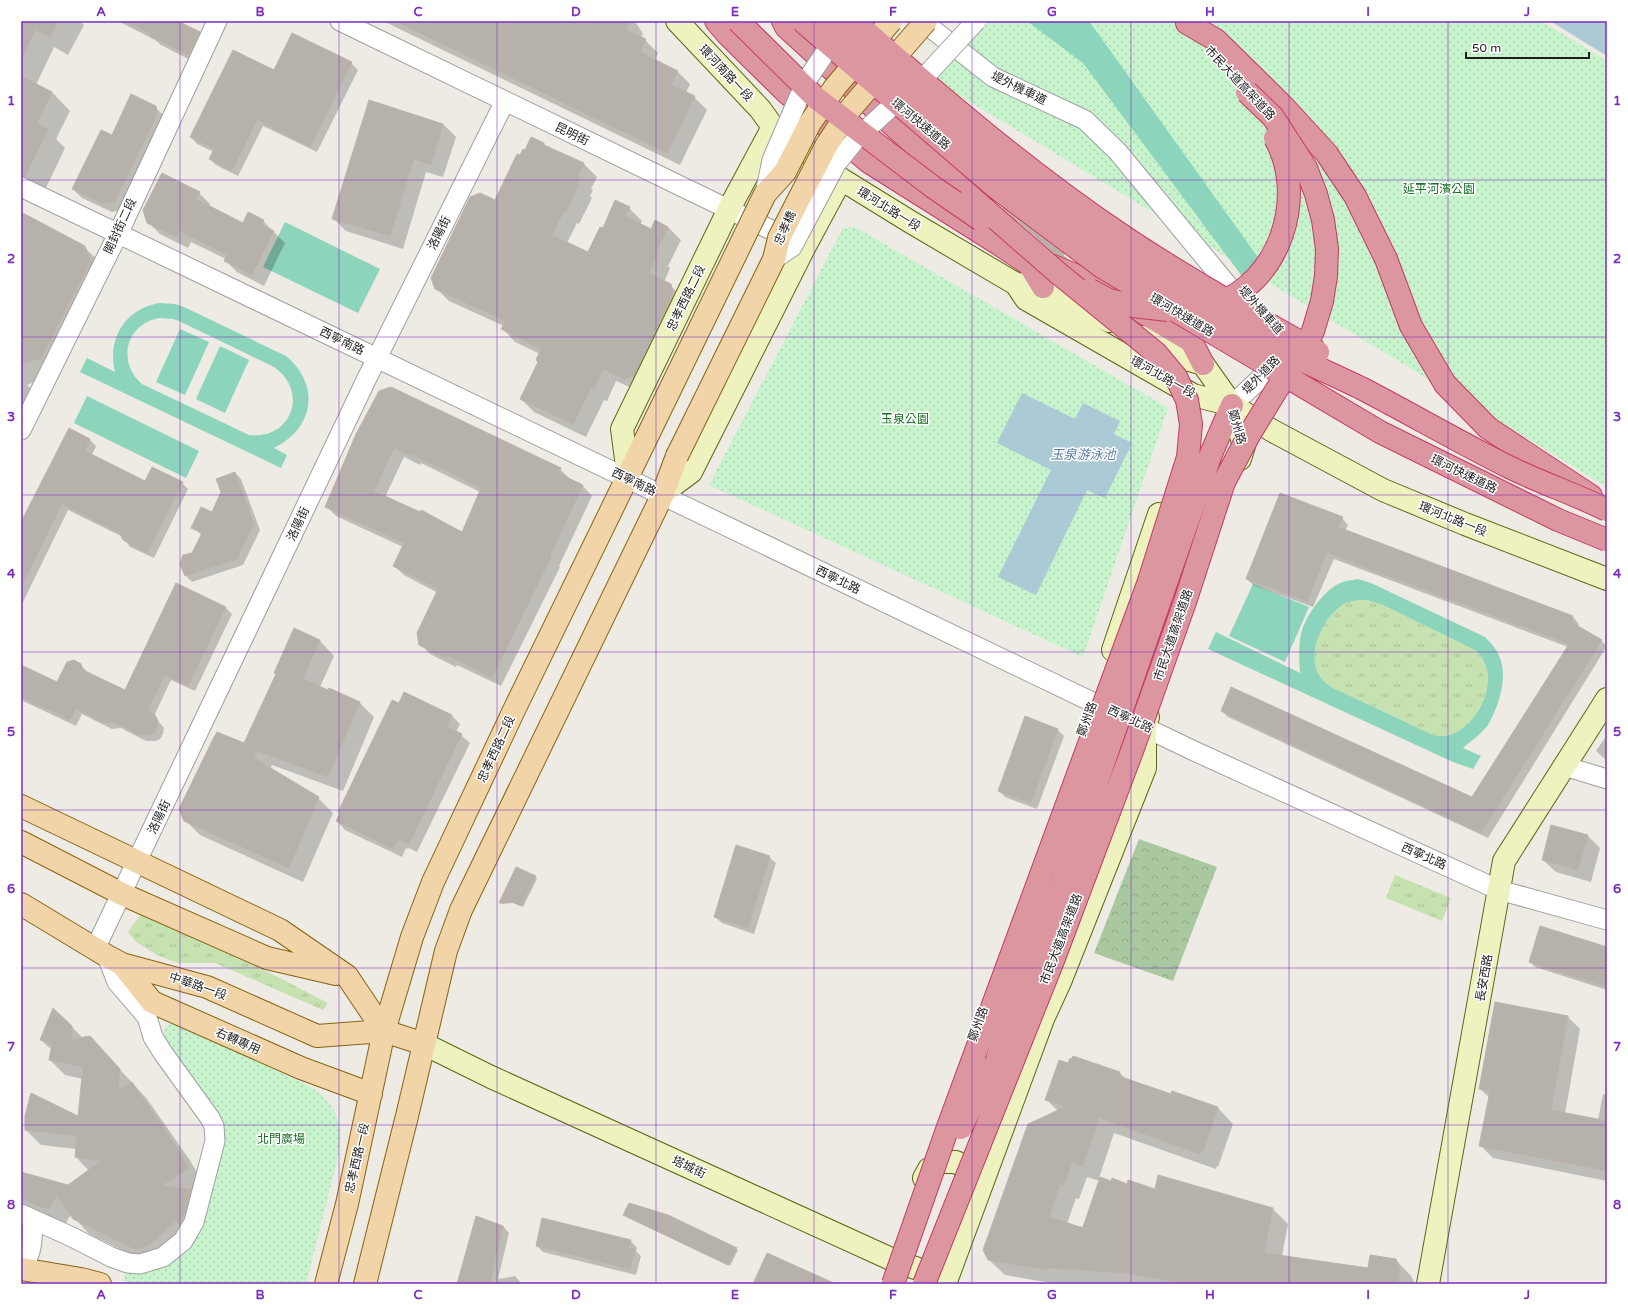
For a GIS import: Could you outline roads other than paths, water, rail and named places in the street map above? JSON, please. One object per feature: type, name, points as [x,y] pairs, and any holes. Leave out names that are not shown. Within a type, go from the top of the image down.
[{"type":"highway","points":[[716,21],[728,35],[786,92],[869,162],[1002,246],[1156,353],[1176,377],[1187,400],[1191,424],[1188,457],[1148,584],[951,1119],[893,1284]]},
{"type":"highway","points":[[738,21],[816,98],[933,187],[1050,280],[1109,300],[1133,306],[1183,312],[1202,309],[1221,303],[1256,279],[1270,260],[1280,242],[1288,217],[1290,196],[1288,174],[1283,153],[1248,92]]},
{"type":"highway","points":[[783,21],[786,27],[971,197],[1050,280]]},
{"type":"highway","name":"環河快速道路","points":[[802,21],[994,186],[1102,267],[1380,432],[1558,520],[1607,541]]},
{"type":"highway","name":"環河快速道路","points":[[828,21],[928,110],[1022,186],[1100,242],[1176,290],[1273,346],[1360,388],[1505,465],[1607,508]]},
{"type":"highway","points":[[854,21],[1007,151],[1122,235],[1188,277],[1266,323],[1470,436],[1607,541]]},
{"type":"highway","points":[[1186,22],[1216,40],[1284,107],[1326,154],[1355,196],[1386,259],[1410,326],[1445,384],[1488,428],[1607,508]]},
{"type":"highway","name":"市民大道高架道路","points":[[924,1284],[1051,965],[1126,766],[1185,602],[1224,482],[1277,389],[1298,359],[1313,331],[1322,301],[1326,276],[1327,249],[1323,220],[1316,194],[1306,168],[1273,117],[1208,49],[1186,22]]},
{"type":"highway","points":[[1002,246],[1092,282],[1191,341],[1204,364]]},
{"type":"highway","points":[[947,1227],[1002,1042],[1067,868],[1211,454],[1232,405]]},
{"type":"highway","points":[[912,1230],[1002,1042]]},
{"type":"main road","points":[[765,194],[785,172],[810,123],[835,87],[891,21]]},
{"type":"main road","name":"忠孝橋","points":[[663,494],[677,456],[774,259],[779,238],[826,146],[851,108],[926,21]]},
{"type":"main road","name":"忠孝西路二段","points":[[384,1031],[412,937],[433,882],[515,708],[765,194]]},
{"type":"main road","points":[[365,1284],[446,951],[461,910],[663,494]]},
{"type":"main road","points":[[21,806],[280,930],[346,976],[384,1031]]},
{"type":"main road","points":[[21,842],[122,894],[267,958],[346,976]]},
{"type":"main road","name":"中華路一段","points":[[21,904],[108,957],[207,987],[317,1036],[384,1031],[424,1044]]},
{"type":"main road","name":"右轉專用","points":[[108,957],[152,1002],[301,1068],[371,1094]]},
{"type":"main road","name":"忠孝西路一段","points":[[326,1284],[347,1204],[384,1031]]},
{"type":"main road","points":[[21,1269],[100,1284]]},
{"type":"street","name":"開封街二段","points":[[21,430],[118,234],[217,21]]},
{"type":"street","name":"昆明街","points":[[340,21],[804,246]]},
{"type":"street","name":"環河南路一段","points":[[677,21],[760,110],[773,128]]},
{"type":"street","points":[[765,194],[772,160],[806,81],[847,21]]},
{"type":"street","name":"堤外機車道","points":[[922,21],[993,77],[1085,120],[1118,152],[1264,330],[1288,343]]},
{"type":"street","name":"堤外機車道","points":[[935,21],[998,70],[1087,114],[1121,144],[1266,319],[1280,328],[1288,343]]},
{"type":"street","points":[[774,259],[792,247],[836,164],[856,139],[931,70],[976,21]]},
{"type":"street","name":"洛陽街","points":[[108,957],[122,894],[377,359],[505,101]]},
{"type":"street","name":"環河北路一段","points":[[773,128],[806,150],[841,179],[1016,284],[1026,299],[1193,395],[1232,405],[1271,430],[1383,490],[1465,524],[1607,579]]},
{"type":"street","name":"忠孝西路二段","points":[[628,477],[622,429],[729,209],[773,128]]},
{"type":"street","points":[[663,494],[691,472],[804,246],[841,179]]},
{"type":"street","name":"西寧南路","points":[[21,187],[357,348],[377,359],[663,494]]},
{"type":"street","points":[[1016,284],[1050,280],[1182,358],[1204,364],[1232,405]]},
{"type":"street","name":"堤外道路","points":[[1232,405],[1277,363],[1288,343]]},
{"type":"street","name":"鄭州路","points":[[883,1284],[920,1186],[1013,924],[1024,888],[1111,654],[1193,417],[1232,405],[1244,446],[1160,682],[1146,726],[1145,768],[1092,904],[1043,1019],[979,1195],[950,1283]]},
{"type":"street","name":"西寧北路","points":[[663,494],[1214,760],[1499,890],[1607,920]]},
{"type":"street","name":"長安西路","points":[[1428,1284],[1504,861],[1607,699]]},
{"type":"street","points":[[1564,766],[1607,779]]},
{"type":"street","points":[[1024,888],[1042,899],[1059,904],[1078,907],[1092,904]]},
{"type":"street","points":[[26,1217],[111,1257],[128,1263],[140,1264],[163,1257],[183,1241],[194,1222],[215,1140],[214,1126],[210,1118],[163,1054],[153,1037],[147,1017],[117,982],[108,957]]},
{"type":"street","name":"塔城街","points":[[424,1044],[491,1077],[891,1260],[950,1283]]},
{"type":"street","points":[[920,1186],[929,1169],[942,1162],[956,1162],[969,1170],[979,1195]]},
{"type":"street","points":[[21,1269],[28,1259],[32,1247],[26,1217]]},
{"type":"water","points":[[1550,21],[1607,21],[1607,56]]},
{"type":"water","name":"玉泉游泳池","points":[[1022,393],[1075,419],[1083,403],[1120,421],[1114,434],[1132,443],[1105,498],[1087,490],[1036,595],[998,577],[1051,470],[997,443]]},
{"type":"park label","name":"延平河濱公園","points":[[1439,189]]},
{"type":"park label","name":"玉泉公園","points":[[905,419]]},
{"type":"park label","name":"北門廣場","points":[[281,1139]]}]
